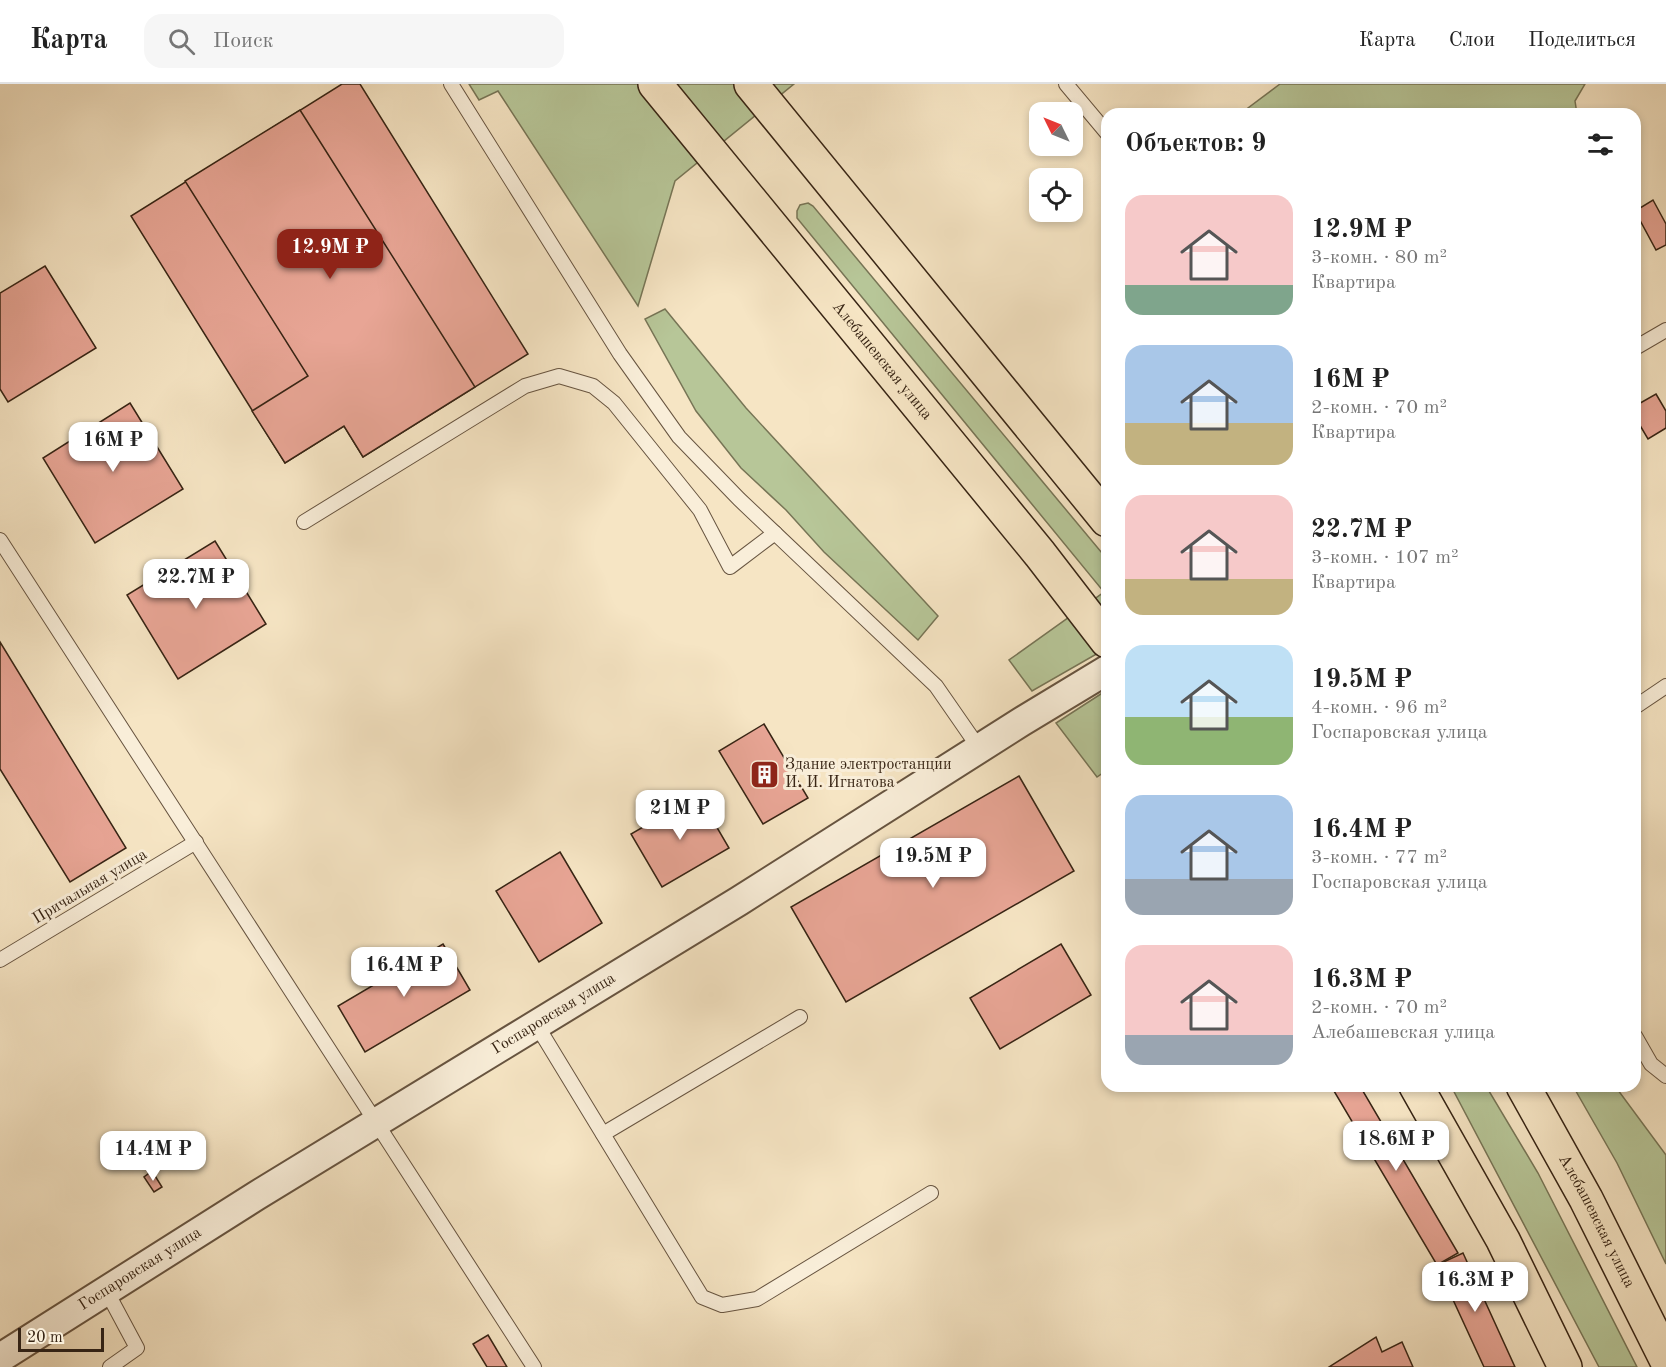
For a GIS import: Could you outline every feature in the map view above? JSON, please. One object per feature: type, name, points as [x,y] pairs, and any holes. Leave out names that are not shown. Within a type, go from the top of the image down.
[{"type":"main road","name":"Алебашевская улица","points":[[656,84],[1040,554],[1101,633]]},
{"type":"main road","points":[[750,84],[1101,513]]},
{"type":"main road","points":[[1419,1092],[1503,1240],[1565,1367]]},
{"type":"main road","name":"Алебашевская улица","points":[[1526,1092],[1586,1199],[1666,1359]]},
{"type":"street","name":"Госпаровская улица","points":[[0,1358],[536,1024],[739,901],[978,748],[1101,674]]},
{"type":"lane","points":[[451,84],[620,354],[679,437],[775,533],[936,686],[978,748]]},
{"type":"lane","points":[[1066,84],[1101,127]]},
{"type":"lane","points":[[1641,345],[1666,330]]},
{"type":"lane","points":[[304,522],[525,386],[559,376],[593,386],[614,403],[700,510],[730,567],[775,533]]},
{"type":"lane","points":[[0,540],[378,1122],[534,1367]]},
{"type":"lane","points":[[1641,703],[1666,687]]},
{"type":"lane","name":"Причальная улица","points":[[0,960],[196,842]]},
{"type":"lane","points":[[603,1134],[800,1017]]},
{"type":"lane","points":[[536,1024],[702,1297],[722,1305],[757,1299],[931,1193]]},
{"type":"lane","points":[[1641,1046],[1651,1064],[1666,1076]]},
{"type":"lane","points":[[107,1292],[137,1348],[110,1367]]},
{"type":"green space","points":[[469,84],[794,84],[675,181],[638,306],[498,91],[479,100]]},
{"type":"green space","points":[[1280,84],[1585,84],[1575,101],[1576,108],[1248,108]]},
{"type":"green space","points":[[808,203],[813,206],[1101,552],[1101,588],[797,218],[800,205]]},
{"type":"green space","points":[[665,309],[746,408],[938,616],[918,640],[824,552],[786,510],[741,468],[696,411],[645,319]]},
{"type":"green space","points":[[1101,594],[1101,651],[1032,691],[1009,660]]},
{"type":"green space","points":[[1101,694],[1101,774],[1097,777],[1056,723]]},
{"type":"green space","points":[[1454,1092],[1490,1092],[1538,1173],[1637,1367],[1599,1367]]},
{"type":"green space","points":[[1576,1092],[1619,1092],[1666,1155],[1666,1264],[1617,1163]]},
{"type":"building","points":[[342,84],[360,84],[528,354],[363,457],[344,426],[285,463],[131,216]]},
{"type":"building","points":[[300,110],[475,387],[363,457],[344,426],[285,463],[252,411],[308,376],[185,181]]},
{"type":"building","points":[[1653,200],[1666,224],[1666,245],[1656,250],[1641,222],[1641,207]]},
{"type":"building","points":[[45,266],[96,348],[8,402],[0,389],[0,293]]},
{"type":"building","points":[[1656,394],[1666,411],[1666,428],[1648,439],[1641,427],[1641,403]]},
{"type":"building","points":[[130,403],[183,489],[95,543],[43,458]]},
{"type":"building","points":[[215,541],[266,624],[178,679],[127,595]]},
{"type":"building","points":[[0,642],[126,848],[70,882],[0,769]]},
{"type":"building","name":"Здание электростанции И. И. Игнатова","points":[[764,724],[808,798],[763,824],[719,751]]},
{"type":"building","points":[[1019,776],[1074,871],[846,1002],[791,907]]},
{"type":"building","points":[[698,795],[729,848],[662,887],[631,834]]},
{"type":"building","points":[[560,852],[602,923],[539,962],[496,891]]},
{"type":"building","points":[[443,944],[470,990],[365,1052],[338,1006]]},
{"type":"building","points":[[1061,944],[1091,995],[1000,1049],[970,998]]},
{"type":"building","points":[[1335,1092],[1364,1092],[1458,1253],[1437,1265]]},
{"type":"building","points":[[152,1171],[162,1187],[154,1192],[144,1177]]},
{"type":"building","points":[[1463,1253],[1515,1367],[1484,1367],[1437,1265]]},
{"type":"building","points":[[488,1335],[507,1367],[487,1367],[473,1344]]},
{"type":"building","points":[[1376,1337],[1382,1352],[1402,1342],[1413,1367],[1329,1367]]},
{"type":"place","name":"Здание электростанции И. И. Игнатова","points":[[764,774]]}]
